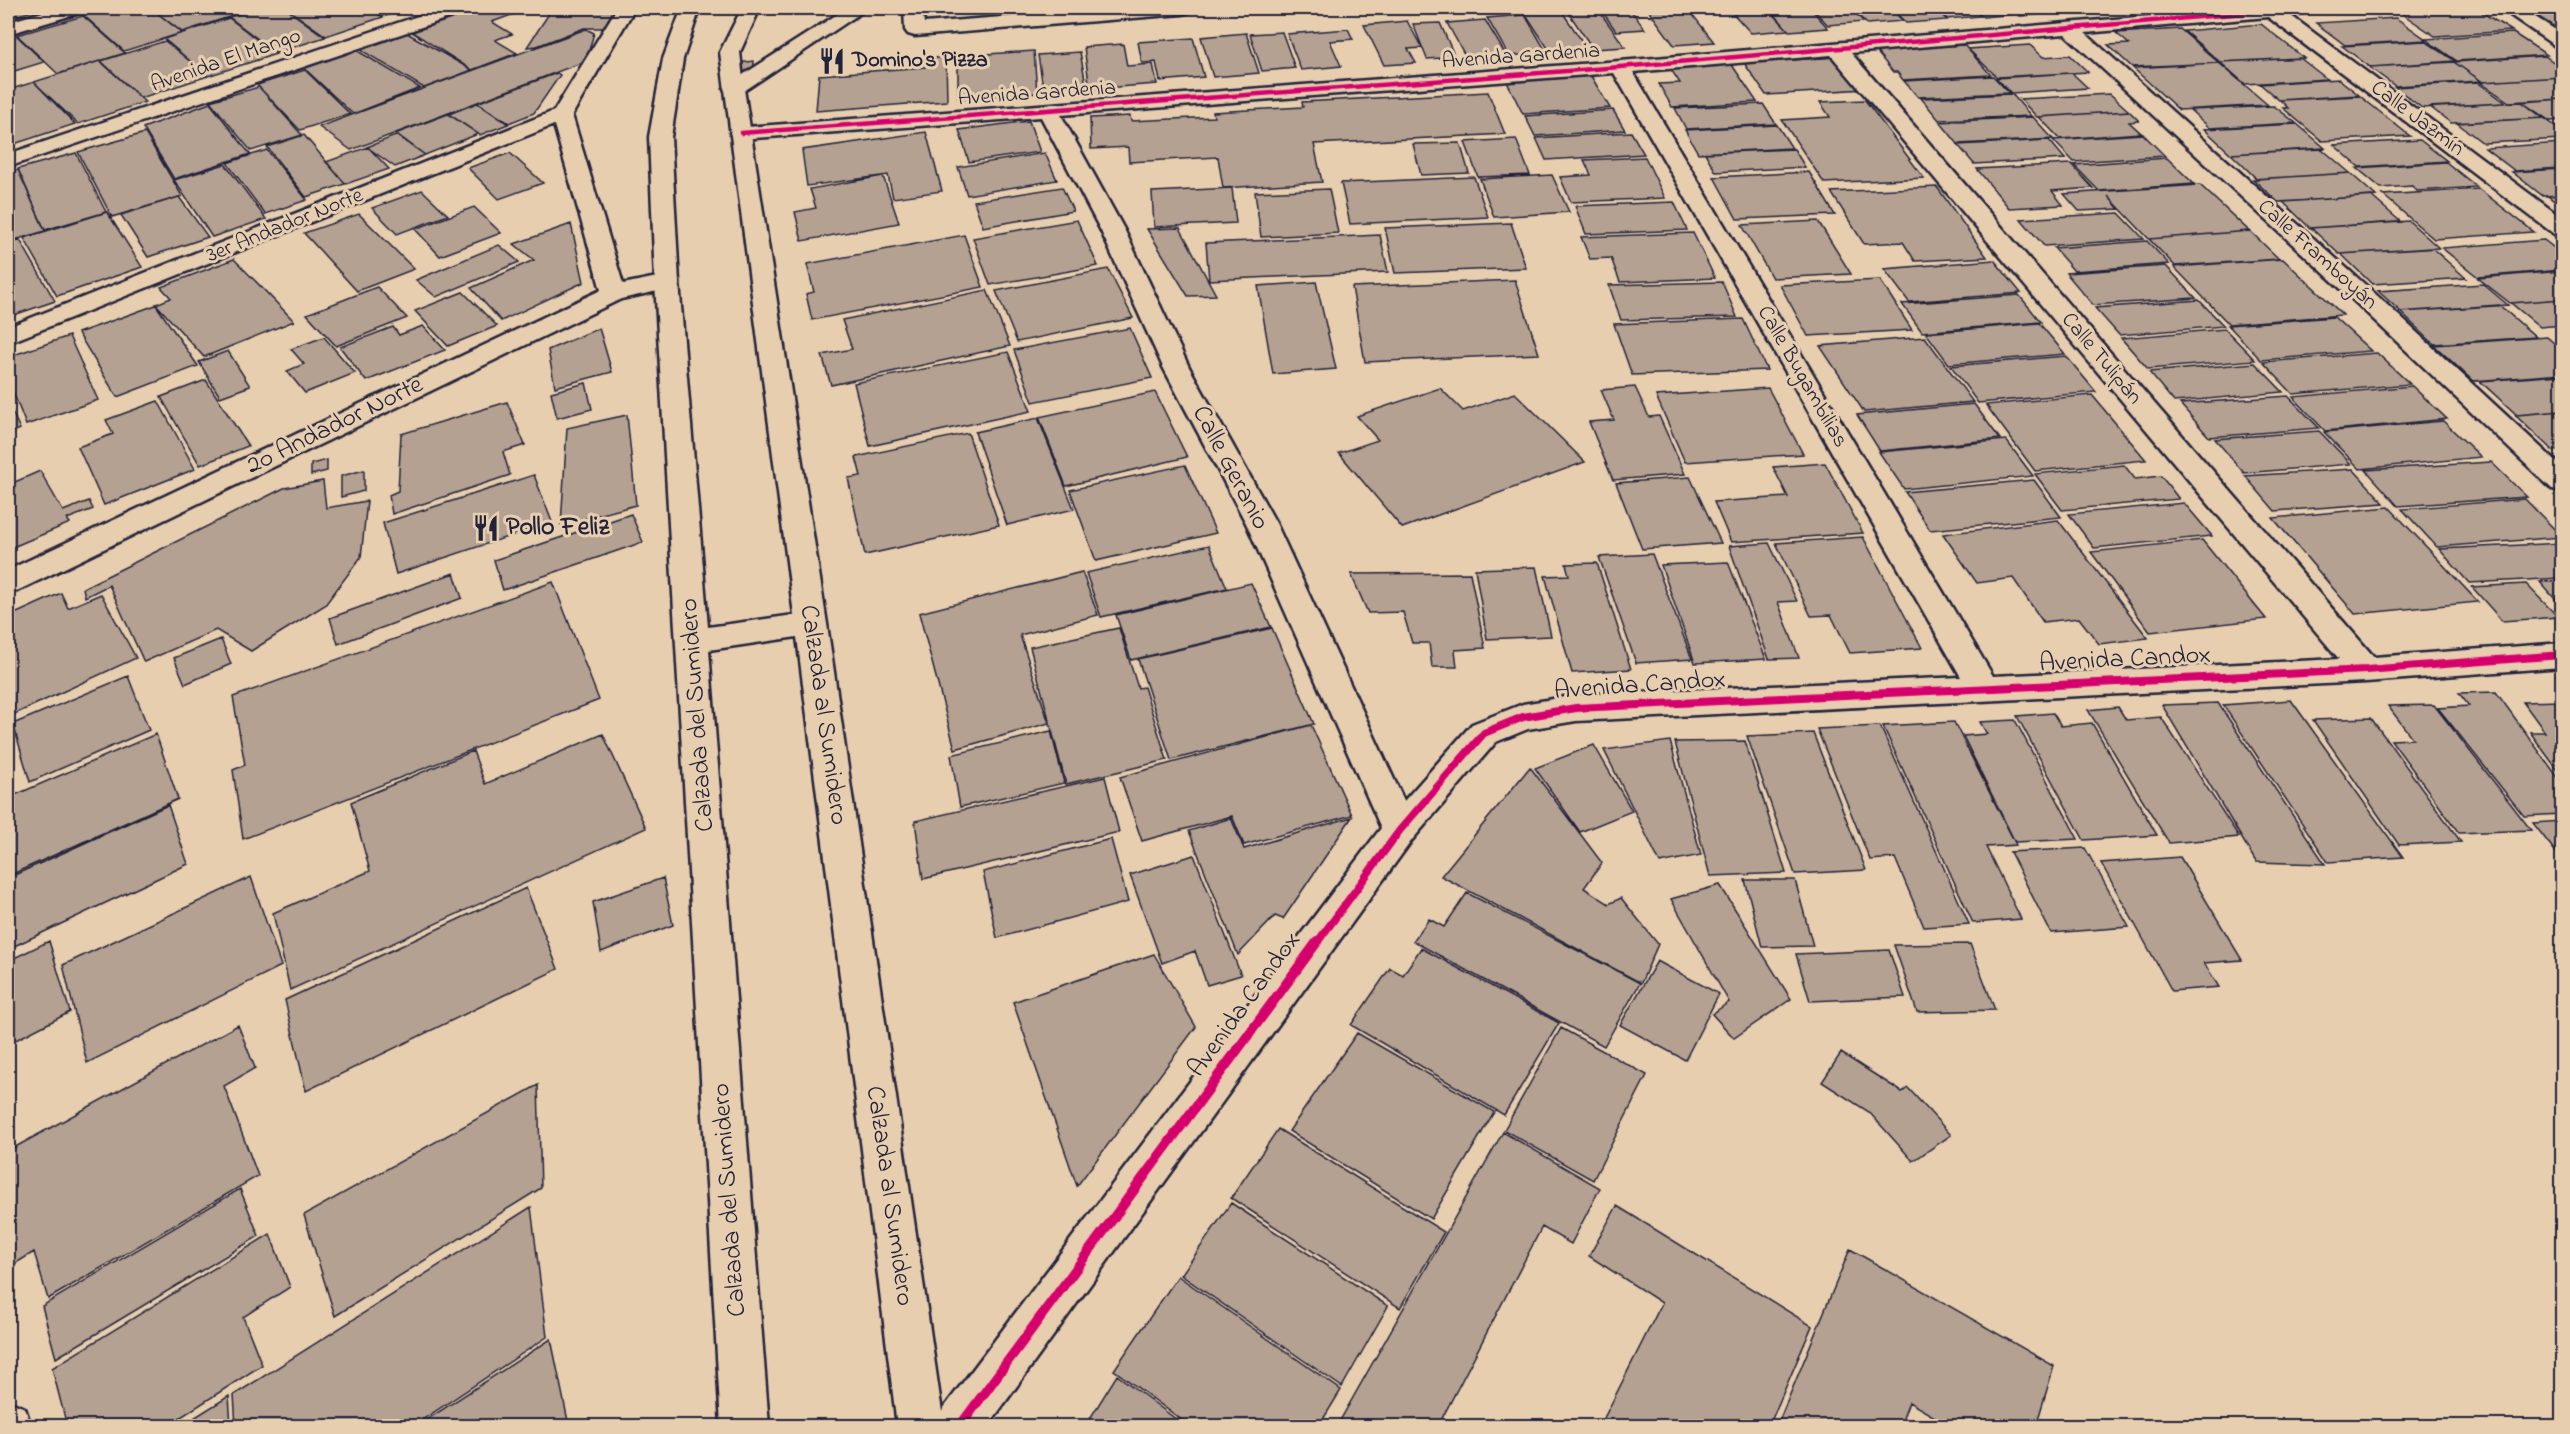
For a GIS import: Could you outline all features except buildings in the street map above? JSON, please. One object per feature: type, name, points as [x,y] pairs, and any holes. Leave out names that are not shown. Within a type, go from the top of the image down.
[{"type":"street","points":[[8,28],[76,8]]},
{"type":"street","name":"Avenida El Mango","points":[[8,161],[459,8]]},
{"type":"street","points":[[614,293],[562,116],[626,8]]},
{"type":"street","name":"Calzada del Sumidero","points":[[691,8],[673,59],[660,137],[667,282],[745,1426]]},
{"type":"street","name":"Calzada al Sumidero","points":[[751,8],[730,52],[734,89],[811,624],[921,1426]]},
{"type":"street","points":[[734,89],[859,8]]},
{"type":"street","points":[[913,8],[915,30],[1182,8]]},
{"type":"street","name":"Avenida Gardenia","points":[[741,134],[1620,67],[2304,8]]},
{"type":"street","points":[[2509,8],[2562,42]]},
{"type":"street","name":"Calle Jazmín","points":[[2271,10],[2562,229]]},
{"type":"street","name":"Calle Framboyán","points":[[2070,29],[2195,146],[2362,295],[2562,482]]},
{"type":"street","name":"Calle Tulipán","points":[[1836,48],[2366,670]]},
{"type":"street","name":"Calle Bugambilias","points":[[1620,67],[1983,687]]},
{"type":"street","name":"Calle Geranio","points":[[1049,112],[1113,231],[1176,367],[1261,523],[1400,830]]},
{"type":"street","name":"3er Andador Norte","points":[[8,336],[562,116]]},
{"type":"street","name":"2o Andador Norte","points":[[8,582],[614,293],[667,282]]},
{"type":"street","points":[[693,641],[811,624]]},
{"type":"street","name":"Avenida Candox","points":[[960,1426],[1400,830],[1484,733],[1523,717],[1576,708],[2366,670],[2562,656]]},
{"type":"cycle path","points":[[741,133],[1620,67],[2304,8]]},
{"type":"cycle path","points":[[960,1426],[1400,830],[1484,733],[1523,717],[1576,708],[2366,670],[2562,655]]},
{"type":"place","name":"Domino's Pizza","points":[[832,61]]},
{"type":"place","name":"Pollo Feliz","points":[[486,528]]}]
